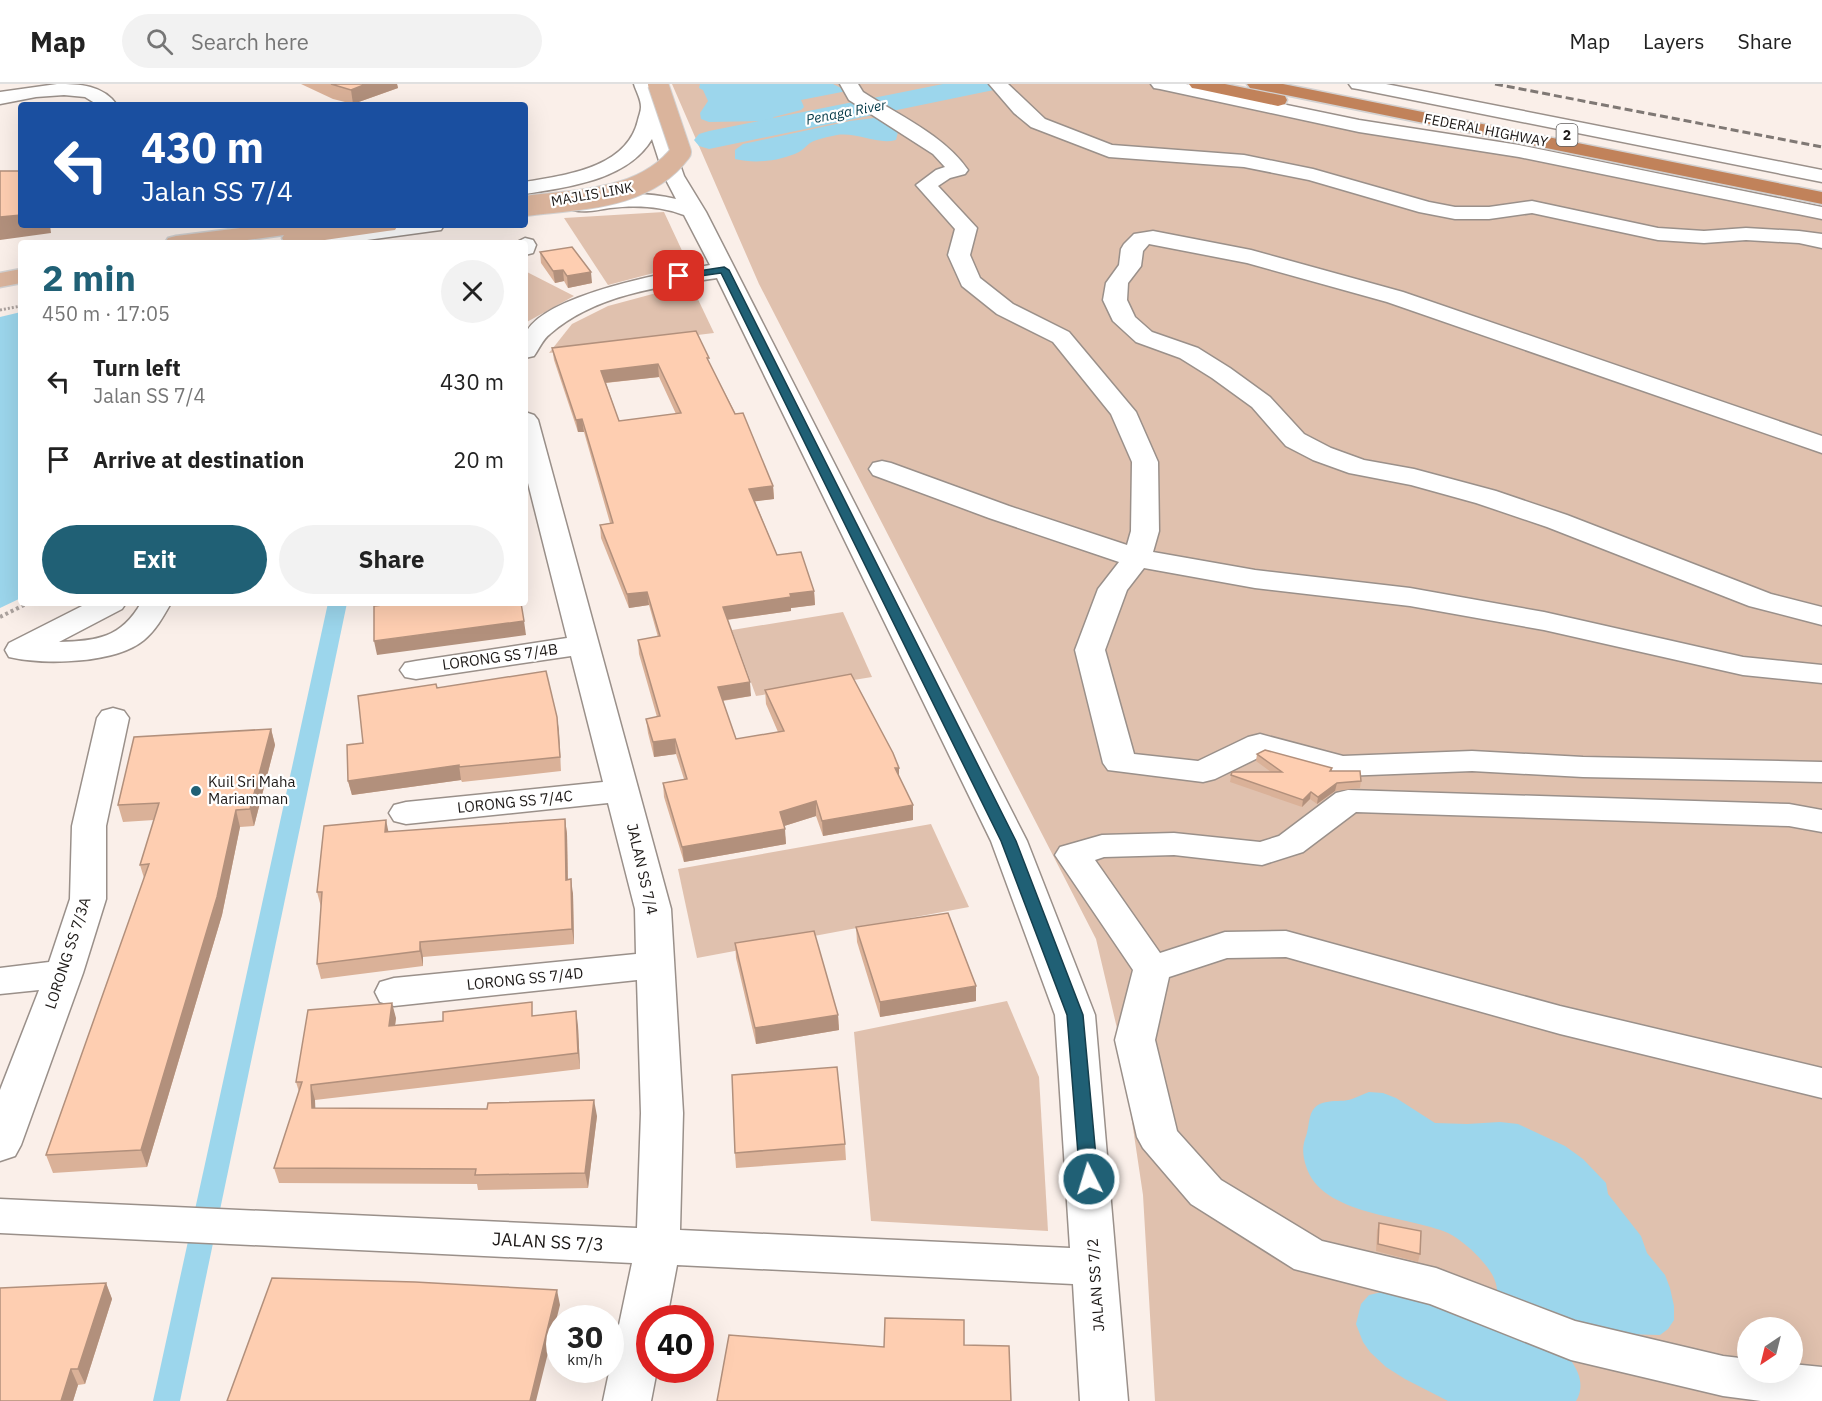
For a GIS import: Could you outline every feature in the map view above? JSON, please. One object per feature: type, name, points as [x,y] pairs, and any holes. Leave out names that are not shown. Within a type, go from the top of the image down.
[{"type":"highway","points":[[1198,84],[1398,124],[1526,138]]},
{"type":"highway","name":"FEDERAL HIGHWAY","points":[[1256,84],[1822,198]]},
{"type":"highway","name":"FEDERAL HIGHWAY","points":[[1312,84],[1822,185]]},
{"type":"main road","name":"MAJLIS LINK","points":[[528,198],[580,191],[626,181],[649,171],[660,160],[659,144],[642,84]]},
{"type":"main road","name":"MAJLIS LINK","points":[[528,206],[632,189],[674,166],[681,152],[658,84]]},
{"type":"main road","points":[[209,240],[345,228]]},
{"type":"main road","points":[[269,240],[317,230]]},
{"type":"main road","points":[[0,266],[18,263]]},
{"type":"main road","points":[[0,280],[18,277]]},
{"type":"street","name":"JALAN SS 7/2","points":[[642,84],[674,176],[695,212],[1009,841],[1075,1015],[1104,1401]]},
{"type":"street","name":"JALAN SS 7/2","points":[[664,84],[692,173],[695,212]]},
{"type":"street","points":[[849,84],[856,96],[940,150],[958,170],[943,174],[926,185],[966,228],[959,255],[970,281],[1005,309],[1061,337],[1123,412],[1145,462],[1145,531],[1137,558],[1113,589],[1090,650],[1120,763],[1203,772],[1260,744],[1343,766],[1472,761],[1583,767],[1822,772]]},
{"type":"street","points":[[1160,84],[1359,126],[1539,155],[1822,213]]},
{"type":"street","points":[[1358,84],[1822,176]]},
{"type":"street","points":[[1000,85],[1021,109],[1038,123],[1109,151],[1245,161],[1312,175],[1426,208],[1455,213],[1489,213],[1532,207],[1658,234],[1704,237],[1746,234],[1822,241]]},
{"type":"street","points":[[0,98],[38,90],[69,87],[97,93],[105,102]]},
{"type":"street","points":[[565,181],[596,171],[621,158],[641,141],[651,106]]},
{"type":"street","points":[[528,187],[565,181],[608,179],[618,181],[624,190],[593,202],[556,209]]},
{"type":"street","points":[[528,213],[646,199],[674,203],[695,212]]},
{"type":"street","points":[[319,240],[410,228]]},
{"type":"street","points":[[1822,445],[1698,404],[1555,351],[1364,289],[1251,257],[1153,237],[1142,239],[1132,249],[1130,266],[1117,283],[1115,300],[1125,321],[1144,337],[1189,353],[1221,373],[1261,402],[1295,440],[1322,454],[1358,467],[1414,477],[1486,497],[1567,525],[1760,600],[1822,616]]},
{"type":"street","points":[[528,347],[541,330],[572,310],[614,293],[679,276],[724,270]]},
{"type":"street","name":"JALAN SS 7/4","points":[[528,444],[539,530],[584,645],[653,909],[662,1113],[658,1247],[627,1401]]},
{"type":"street","points":[[882,469],[999,512],[1137,558],[1255,579],[1410,597],[1544,621],[1743,666],[1822,674]]},
{"type":"street","points":[[10,655],[105,606]]},
{"type":"street","points":[[10,655],[87,652],[116,644],[137,633],[150,618],[155,606]]},
{"type":"street","name":"LORONG SS 7/4B","points":[[416,670],[584,645]]},
{"type":"street","name":"LORONG SS 7/3A","points":[[0,1145],[64,973],[87,899],[89,826],[113,718]]},
{"type":"street","name":"LORONG SS 7/4C","points":[[406,813],[623,790]]},
{"type":"street","points":[[1822,821],[1789,815],[1348,801],[1291,844],[1262,854],[1174,844],[1102,846],[1072,855],[1152,969],[1135,1040],[1158,1137],[1206,1192],[1310,1256],[1436,1287],[1570,1340],[1723,1389],[1822,1388]]},
{"type":"street","points":[[1152,969],[1225,945],[1286,944],[1560,1020],[1822,1083]]},
{"type":"street","name":"LORONG SS 7/4D","points":[[394,992],[656,965]]},
{"type":"street","points":[[0,981],[64,973]]},
{"type":"street","name":"JALAN SS 7/3","points":[[0,1216],[1095,1268]]},
{"type":"path","points":[[0,310],[18,307]]},
{"type":"path","points":[[0,617],[22,606]]},
{"type":"shaded area","points":[[672,84],[1173,84],[1822,219],[1822,1401],[1155,1401],[1143,1195],[1120,1041],[1096,939],[759,284]]},
{"type":"shaded area","points":[[664,212],[685,257],[669,269],[608,285],[564,218]]},
{"type":"shaded area","points":[[528,273],[574,296],[528,321]]},
{"type":"shaded area","points":[[675,288],[695,293],[714,333],[549,353],[572,324],[608,306]]},
{"type":"shaded area","points":[[843,612],[872,677],[756,696],[732,630]]},
{"type":"shaded area","points":[[931,824],[969,907],[697,958],[678,869]]},
{"type":"shaded area","points":[[1007,1001],[1039,1077],[1048,1231],[871,1221],[854,1032]]},
{"type":"water","points":[[700,84],[833,84],[847,91],[801,100],[804,107],[801,110],[774,117],[770,121],[709,122],[701,119],[700,113],[708,101],[703,90],[699,88]]},
{"type":"water","points":[[874,118],[883,120],[898,132],[896,140],[882,141],[852,135],[837,135],[816,140],[799,152],[776,159],[751,161],[735,159],[735,150],[743,144]]},
{"type":"water","points":[[18,313],[18,599],[0,608],[0,317]]},
{"type":"water","points":[[327,606],[346,606],[180,1401],[153,1401]]},
{"type":"water","points":[[1369,1092],[1383,1093],[1396,1098],[1435,1123],[1518,1124],[1565,1146],[1583,1159],[1606,1183],[1608,1194],[1641,1236],[1647,1253],[1665,1275],[1674,1306],[1674,1320],[1668,1329],[1660,1335],[1622,1334],[1581,1327],[1497,1294],[1495,1281],[1486,1265],[1462,1242],[1448,1233],[1367,1212],[1329,1195],[1315,1182],[1305,1162],[1303,1146],[1310,1117],[1313,1110],[1322,1103],[1347,1100]]},
{"type":"water","points":[[1395,1289],[1570,1359],[1580,1379],[1580,1390],[1576,1401],[1448,1401],[1405,1379],[1386,1367],[1370,1352],[1356,1324],[1361,1304],[1369,1295]]},
{"type":"building","points":[[331,84],[366,84],[351,90]]},
{"type":"building","points":[[0,171],[18,171],[18,215],[0,217]]},
{"type":"building","points":[[572,247],[591,272],[567,276],[563,270],[553,271],[540,252]]},
{"type":"building","points":[[696,331],[735,414],[743,413],[773,486],[749,489],[777,555],[801,552],[814,591],[790,594],[791,597],[723,607],[750,682],[718,687],[736,739],[784,731],[765,690],[851,674],[893,753],[899,768],[895,768],[913,805],[822,821],[816,801],[780,812],[785,829],[682,847],[663,783],[687,779],[675,739],[653,742],[646,719],[660,716],[638,640],[660,636],[647,592],[627,594],[600,525],[613,523],[582,419],[576,420],[552,348]],"holes":[[[658,364],[681,413],[619,421],[601,371]]]},
{"type":"building","points":[[374,606],[522,606],[524,621],[374,641]]},
{"type":"building","points":[[546,671],[557,717],[560,757],[459,767],[459,765],[348,781],[347,745],[363,743],[358,696],[436,684],[437,688]]},
{"type":"building","points":[[271,729],[250,809],[236,810],[217,897],[141,1150],[46,1155],[149,864],[140,865],[159,803],[118,805],[134,737]]},
{"type":"building","points":[[1265,750],[1332,768],[1330,771],[1360,771],[1361,781],[1337,783],[1318,797],[1311,792],[1303,800],[1231,775],[1232,772],[1282,772],[1257,754]]},
{"type":"building","points":[[565,819],[566,880],[571,879],[572,929],[420,942],[420,951],[317,964],[322,892],[317,892],[324,826],[386,820],[385,832]]},
{"type":"building","points":[[948,913],[976,986],[880,1002],[856,927]]},
{"type":"building","points":[[814,931],[838,1015],[755,1028],[735,943]]},
{"type":"building","points":[[532,1002],[532,1016],[576,1011],[578,1053],[311,1085],[312,1108],[487,1109],[488,1103],[594,1100],[585,1173],[475,1175],[476,1169],[274,1168],[302,1082],[296,1082],[308,1010],[392,1003],[389,1026],[443,1021],[443,1012]]},
{"type":"building","points":[[837,1067],[845,1144],[735,1153],[732,1075]]},
{"type":"building","points":[[1379,1223],[1421,1231],[1420,1254],[1378,1244]]},
{"type":"building","points":[[272,1278],[415,1282],[557,1290],[553,1305],[546,1305],[546,1335],[530,1401],[227,1401]]},
{"type":"building","points":[[106,1283],[78,1369],[71,1369],[61,1401],[0,1401],[0,1288]]},
{"type":"building","points":[[885,1318],[964,1320],[964,1345],[1009,1346],[1011,1401],[717,1401],[729,1335],[884,1347]]},
{"type":"waterway","name":"Penaga River","points":[[709,140],[984,84]]},
{"type":"railway","points":[[1495,84],[1822,147]]},
{"type":"place","name":"Kuil Sri Maha Mariamman","points":[[196,791]]},
{"type":"route","points":[[679,276],[724,270],[1009,841],[1075,1015],[1089,1179]]}]
